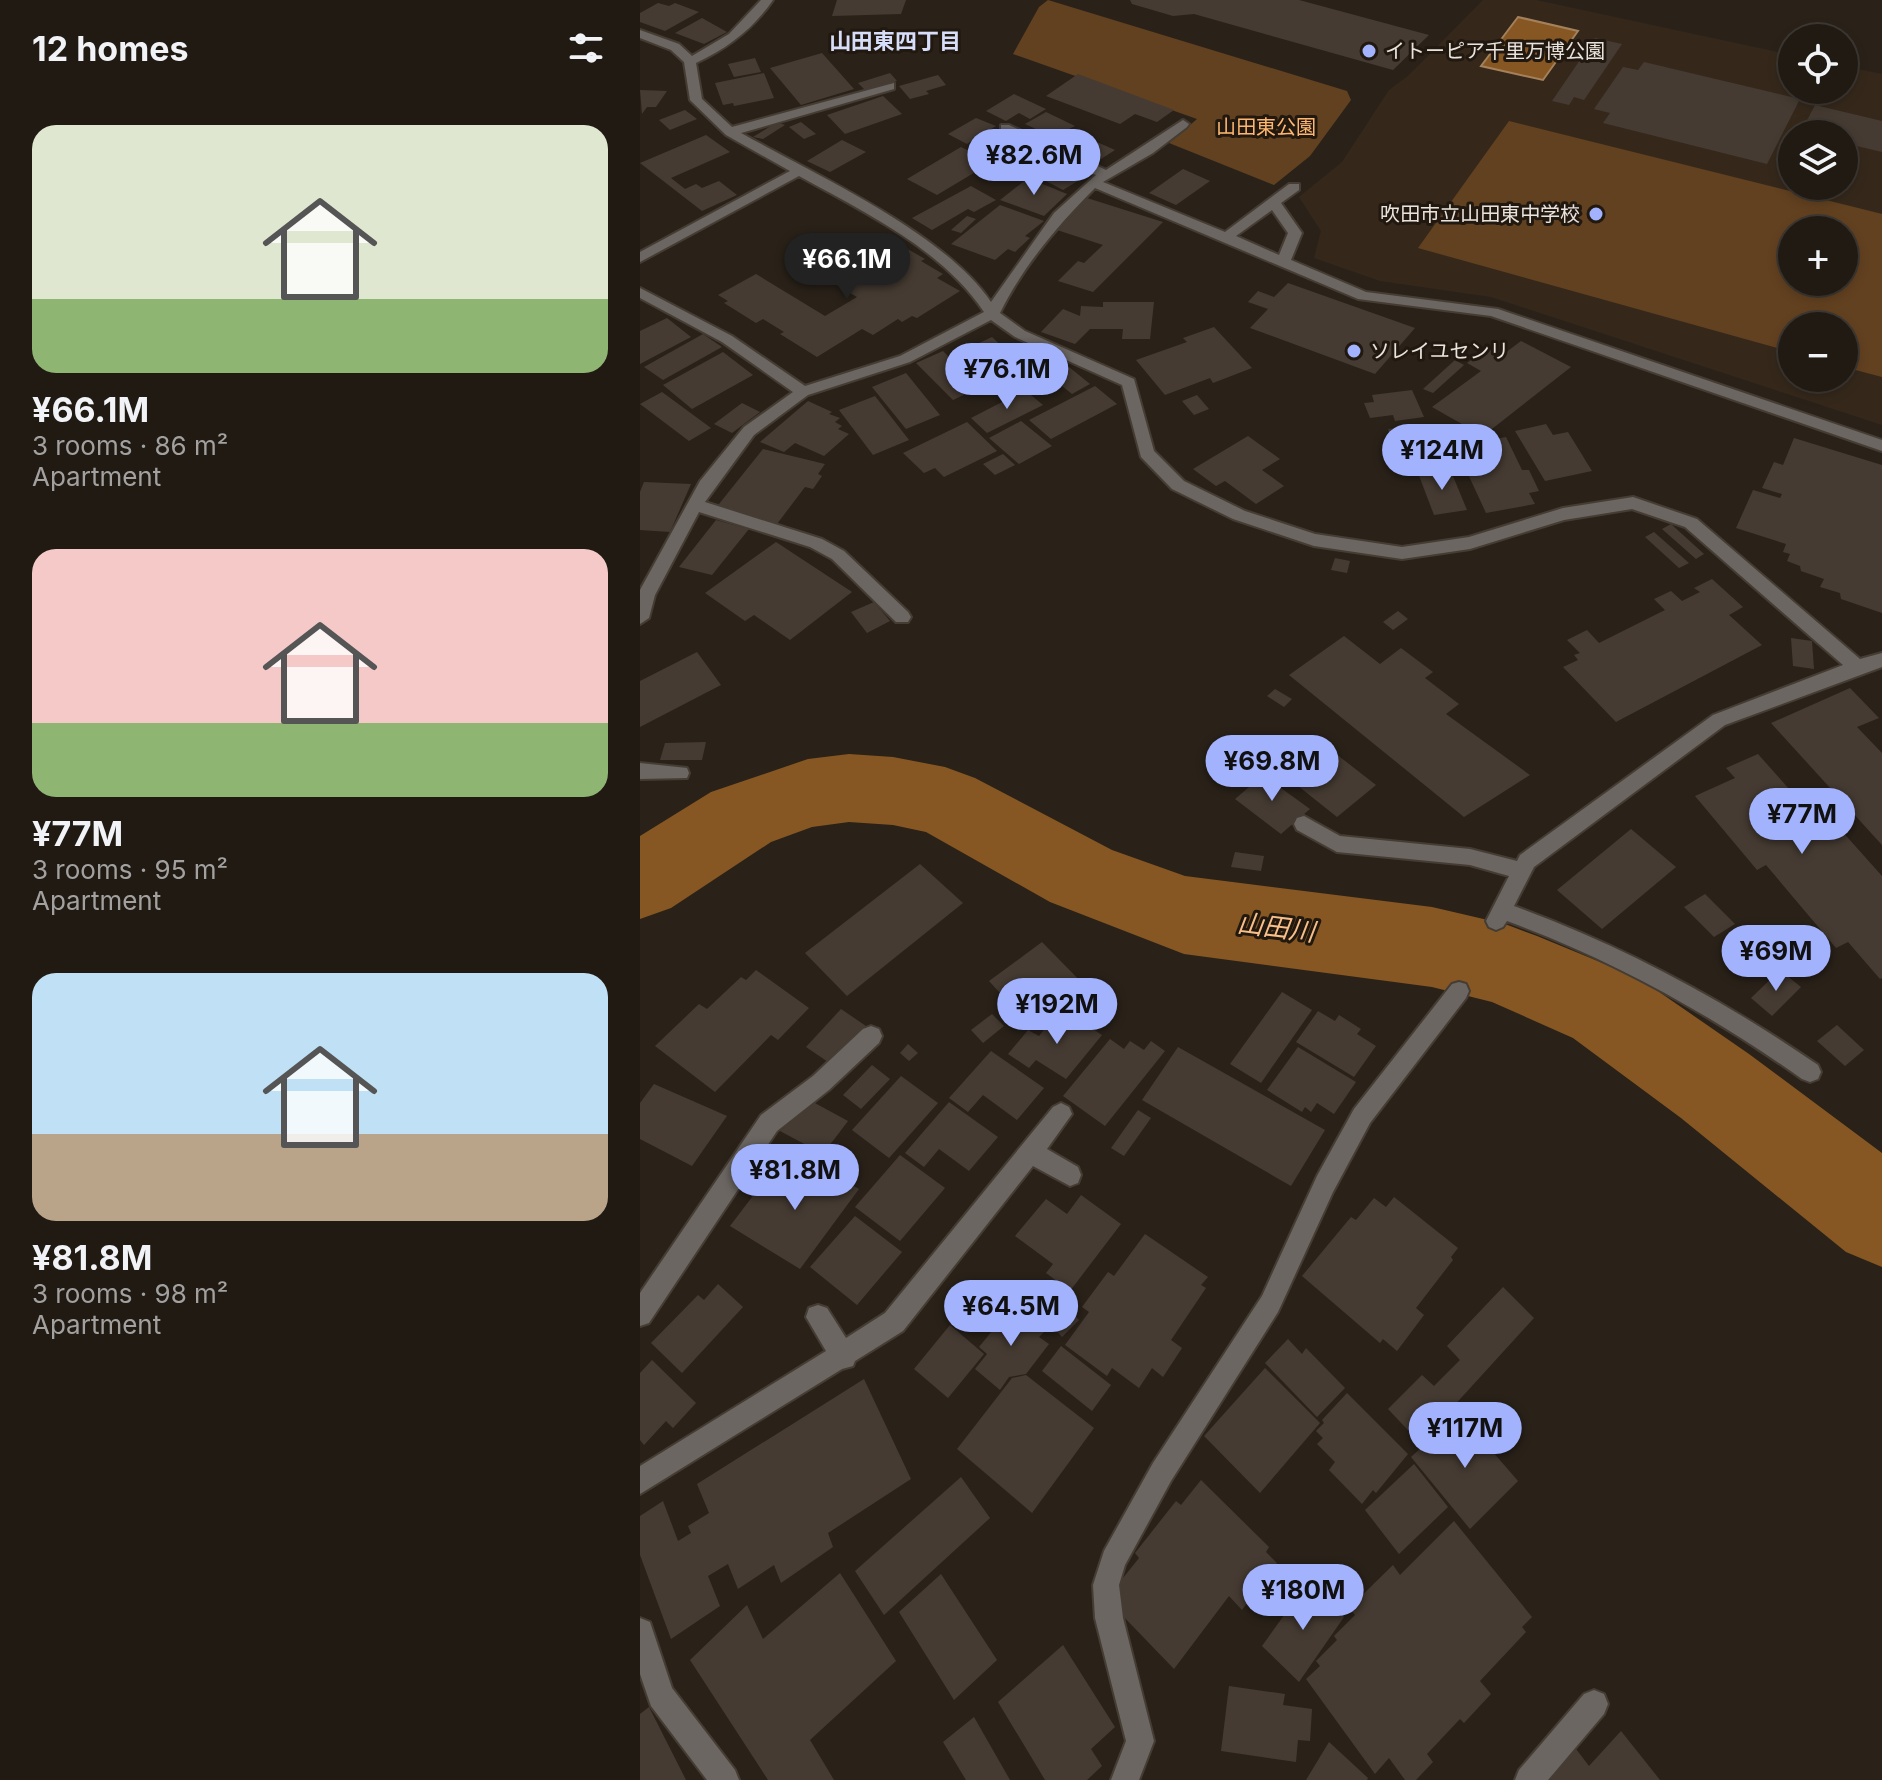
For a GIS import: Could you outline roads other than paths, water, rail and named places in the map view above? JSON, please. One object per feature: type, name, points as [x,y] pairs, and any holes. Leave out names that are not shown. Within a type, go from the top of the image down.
[{"type":"street","points":[[690,61],[716,51],[756,18],[767,0]]},
{"type":"street","points":[[640,34],[675,47],[690,61],[696,100],[730,132],[893,223],[972,284],[992,314],[1020,334],[1129,382],[1147,453],[1178,485],[1239,515],[1314,540],[1402,553],[1470,543],[1563,514],[1633,503],[1691,523],[1857,667]]},
{"type":"street","points":[[730,132],[890,86]]},
{"type":"street","points":[[640,618],[646,595],[706,485],[749,431],[803,392],[905,359],[992,314],[1004,290],[1059,216],[1093,183],[1148,150],[1183,124]]},
{"type":"street","points":[[1005,128],[1106,175]]},
{"type":"street","points":[[1029,160],[1048,148]]},
{"type":"street","points":[[640,258],[799,171]]},
{"type":"street","points":[[1093,183],[1363,296],[1493,312],[1882,446]]},
{"type":"street","points":[[1226,237],[1294,187]]},
{"type":"street","points":[[1274,203],[1295,233],[1283,262]]},
{"type":"street","points":[[640,292],[727,339],[803,392]]},
{"type":"street","points":[[695,505],[816,543],[838,555],[902,617]]},
{"type":"street","points":[[1810,1072],[1734,1019],[1657,975],[1580,939],[1499,915],[1527,861],[1719,720],[1882,660]]},
{"type":"street","points":[[640,771],[680,773]]},
{"type":"street","points":[[1304,824],[1337,844],[1470,857],[1522,871]]},
{"type":"street","points":[[1125,1780],[1140,1741],[1109,1618],[1106,1585],[1113,1560],[1162,1472],[1270,1304],[1325,1184],[1362,1116],[1459,991]]},
{"type":"street","points":[[640,1314],[769,1123],[821,1083],[871,1036]]},
{"type":"street","points":[[640,1481],[844,1357],[894,1322],[1061,1114]]},
{"type":"street","points":[[1031,1152],[1070,1175]]},
{"type":"street","points":[[818,1317],[844,1357]]},
{"type":"street","points":[[640,1632],[661,1696],[725,1780]]},
{"type":"street","points":[[1529,1780],[1594,1704]]},
{"type":"waterway","name":"山田川","points":[[640,882],[741,817],[808,793],[849,788],[893,791],[945,802],[1081,876],[1184,915],[1432,947],[1505,965],[1606,1008],[1715,1086],[1882,1216]]},
{"type":"place","name":"イトーピア千里万博公園","points":[[1369,51]]},
{"type":"place","name":"吹田市立山田東中学校","points":[[1596,214]]},
{"type":"place","name":"ソレイユセンリ","points":[[1354,351]]},
{"type":"district","name":"山田東四丁目","points":[[895,41]]},
{"type":"park label","name":"山田東公園","points":[[1266,127]]}]
